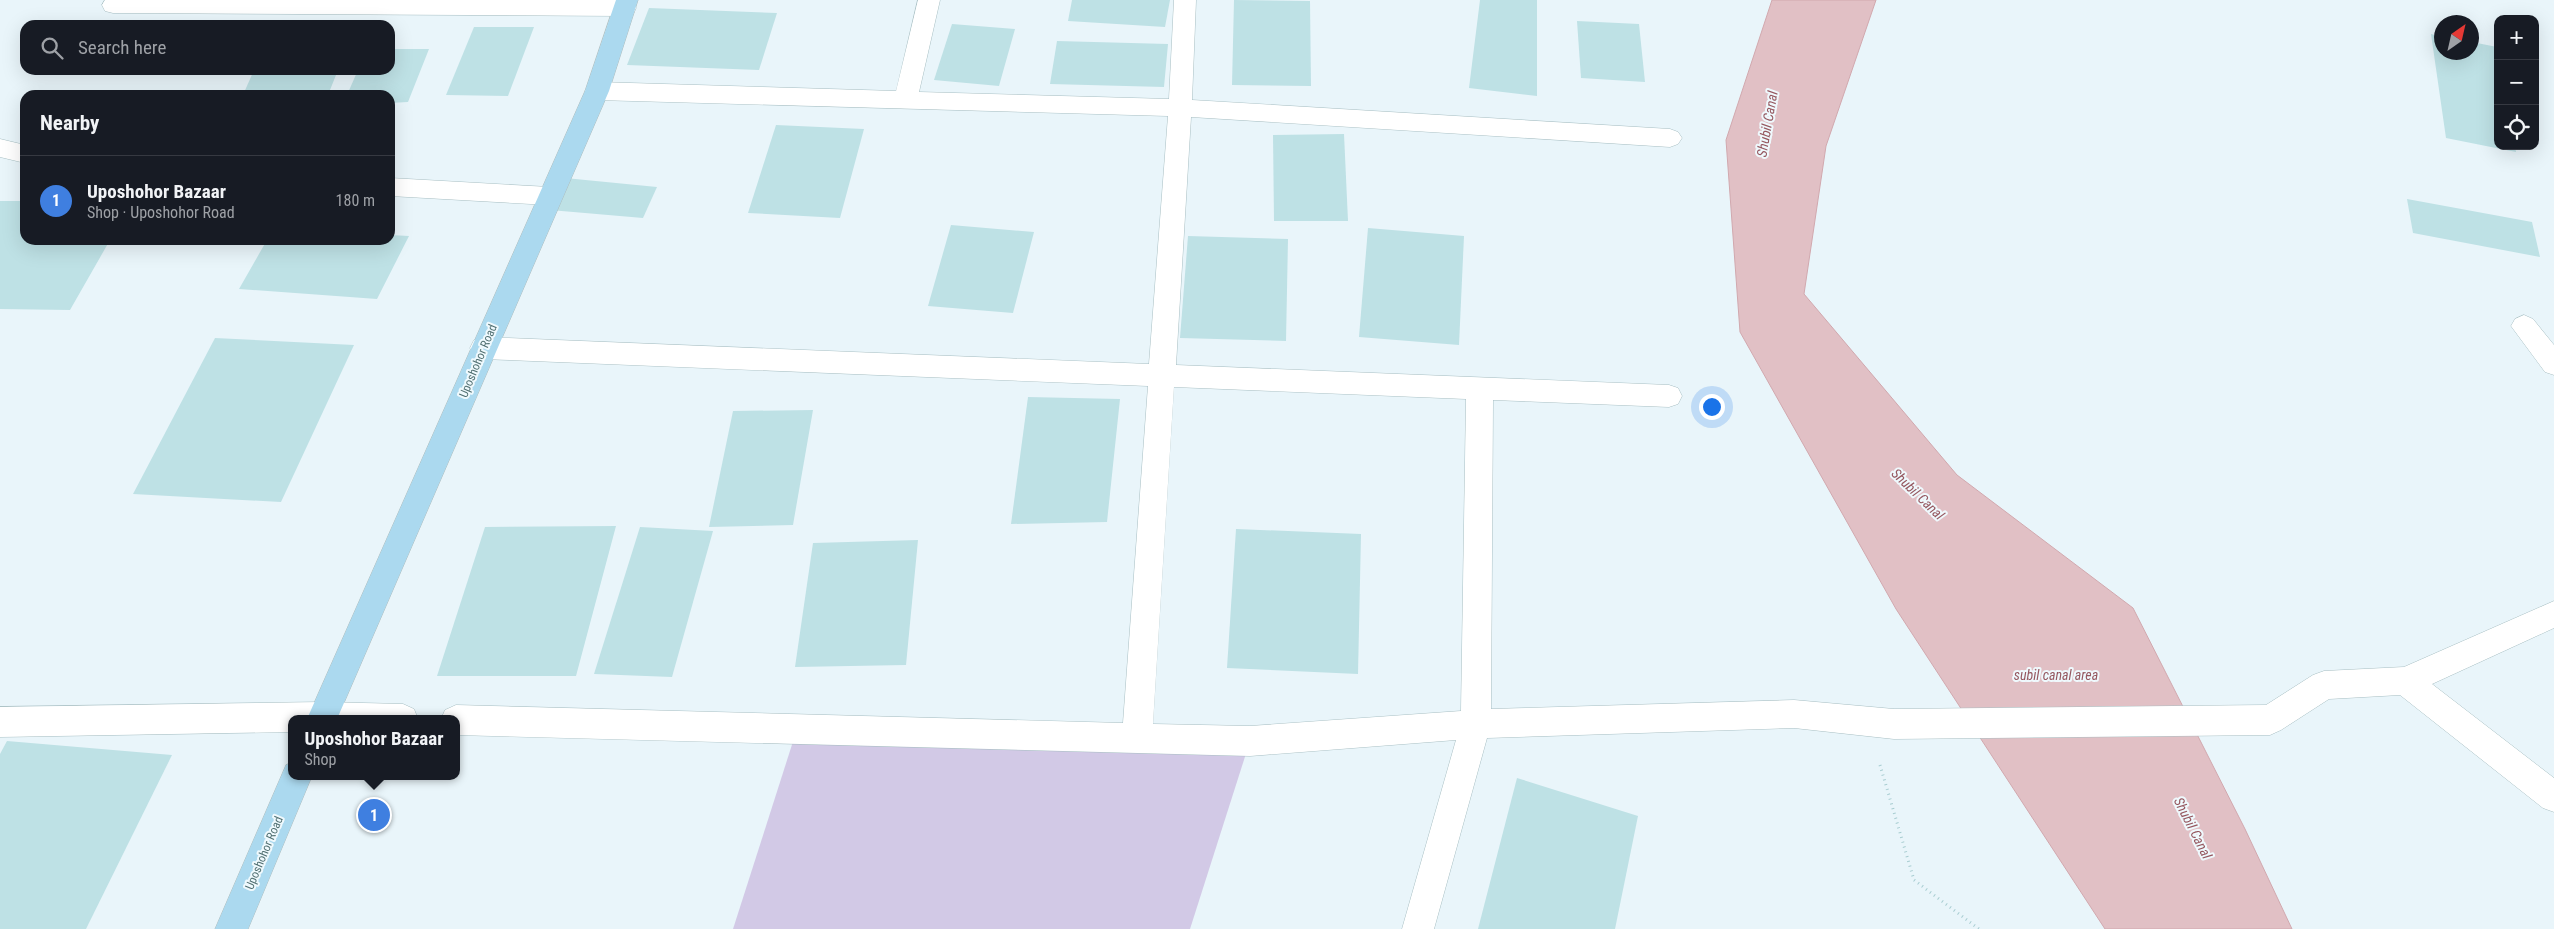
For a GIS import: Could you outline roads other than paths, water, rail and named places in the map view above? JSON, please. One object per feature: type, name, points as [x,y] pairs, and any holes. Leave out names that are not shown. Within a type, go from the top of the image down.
[{"type":"main road","name":"Uposhohor Road","points":[[324,715],[549,196],[597,91],[626,4]]},
{"type":"main road","name":"Uposhohor Road","points":[[231,929],[295,780]]},
{"type":"street","points":[[905,100],[929,0]]},
{"type":"street","points":[[1137,737],[1180,108],[1184,0]]},
{"type":"street","points":[[113,5],[626,4]]},
{"type":"street","points":[[597,91],[1180,108],[1670,138]]},
{"type":"street","points":[[0,148],[20,153]]},
{"type":"street","points":[[395,187],[549,196]]},
{"type":"street","points":[[2524,326],[2554,364]]},
{"type":"street","points":[[483,348],[1669,396]]},
{"type":"street","points":[[1418,929],[1476,724],[1480,388]]},
{"type":"street","points":[[460,720],[1250,741],[1476,724],[1794,714],[1894,724],[2270,720],[2324,685],[2405,681],[2554,614]]},
{"type":"street","points":[[2405,681],[2554,797]]},
{"type":"street","points":[[0,722],[288,718]]},
{"type":"water","name":"subil canal area","points":[[1772,0],[1876,0],[1826,146],[1804,294],[1957,475],[2133,608],[2245,829],[2292,929],[2105,929],[1896,609],[1740,332],[1726,140]]},
{"type":"place","name":"Uposhohor Bazaar","points":[[374,815]]},
{"type":"water label","name":"Shubil Canal","points":[[1767,124]]},
{"type":"water label","name":"Shubil Canal","points":[[1918,494]]},
{"type":"water label","name":"Shubil Canal","points":[[2193,828]]}]
